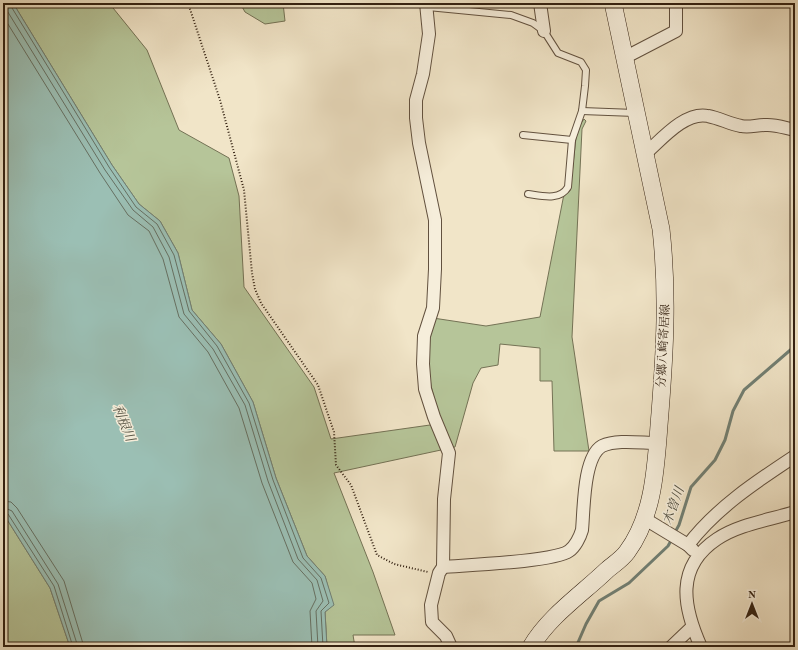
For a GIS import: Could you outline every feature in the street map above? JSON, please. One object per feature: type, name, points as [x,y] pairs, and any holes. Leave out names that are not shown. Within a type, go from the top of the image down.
[{"type":"main road","name":"分郷八崎寄居線","points":[[531,647],[537,636],[561,612],[626,553],[639,534],[645,519],[653,486],[664,358],[666,302],[661,229],[613,3]]},
{"type":"street","points":[[540,3],[544,31]]},
{"type":"street","points":[[624,58],[676,31],[676,3]]},
{"type":"street","points":[[427,5],[429,34],[423,74],[416,100],[416,118],[419,143],[435,220],[433,308],[424,336],[424,370],[425,389],[434,417],[449,453],[444,499],[441,570],[431,605],[432,622],[446,636],[451,647]]},
{"type":"street","points":[[644,154],[676,127],[694,116],[710,116],[740,126],[752,128],[774,125],[795,130]]},
{"type":"street","points":[[441,570],[545,558],[569,551],[580,538],[588,467],[595,453],[602,447],[614,443],[657,443]]},
{"type":"street","points":[[685,543],[736,496],[795,456]]},
{"type":"street","points":[[701,647],[692,627],[685,592],[688,576],[698,555],[717,539],[735,530],[795,512]]},
{"type":"street","points":[[645,519],[685,543],[698,555]]},
{"type":"street","points":[[671,647],[692,627]]},
{"type":"lane","points":[[427,5],[512,15],[533,23],[544,31],[558,53],[581,62],[586,70],[582,110],[572,140],[568,187],[565,192],[552,197],[528,194]]},
{"type":"lane","points":[[582,110],[637,113]]},
{"type":"lane","points":[[523,135],[572,140]]},
{"type":"path","points":[[188,3],[220,100],[244,190],[252,273],[255,289],[261,304],[318,385],[334,432],[336,465],[351,486],[377,554],[394,564],[423,572],[441,570]]},
{"type":"green space","points":[[13,3],[109,3],[147,50],[179,130],[229,158],[239,196],[244,287],[314,387],[331,439],[430,425],[440,421],[431,386],[426,344],[433,318],[486,326],[540,317],[564,194],[570,191],[577,129],[584,119],[586,121],[582,129],[572,337],[589,451],[554,451],[552,381],[540,381],[540,348],[500,344],[498,365],[481,368],[473,383],[455,447],[334,473],[373,572],[395,635],[353,635],[355,647],[327,647],[325,612],[333,605],[325,576],[307,556],[276,478],[253,402],[221,344],[192,310],[178,253],[160,221],[139,204],[112,165]]},
{"type":"green space","points":[[240,3],[283,3],[285,21],[265,24],[245,12]]},
{"type":"green space","points":[[3,513],[50,588],[70,647],[3,647]]},
{"type":"water","name":"利根川","points":[[3,3],[13,3],[112,165],[139,204],[160,221],[178,253],[192,310],[221,344],[253,402],[276,478],[307,556],[325,576],[334,605],[325,612],[327,647],[70,647],[50,588],[3,513]]},
{"type":"waterway","name":"木曽川","points":[[674,534],[679,525],[691,487],[715,460],[725,440],[733,411],[744,390],[795,346]]},
{"type":"waterway","name":"木曽川","points":[[576,647],[586,624],[599,601],[629,583],[668,546],[672,539]]}]
